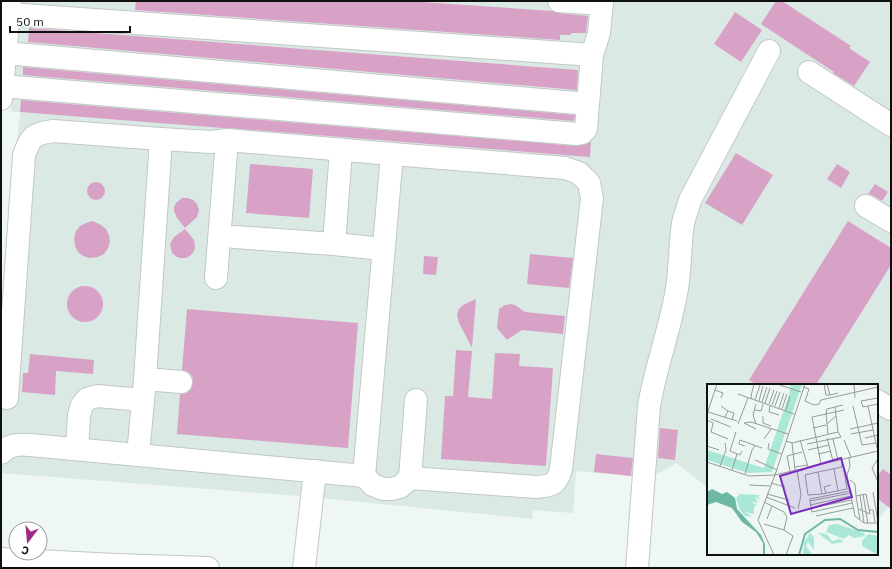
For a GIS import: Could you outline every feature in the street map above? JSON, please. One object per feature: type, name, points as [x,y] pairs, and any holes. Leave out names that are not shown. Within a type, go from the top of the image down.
[{"type":"street","points":[[559,1],[602,3],[599,33],[592,56],[586,129],[582,133],[577,134],[2,93],[9,8],[592,56]]},
{"type":"street","points":[[638,568],[649,406],[653,384],[675,300],[684,221],[690,200],[769,51]]},
{"type":"street","points":[[5,53],[588,104]]},
{"type":"street","points":[[809,72],[891,125]]},
{"type":"street","points":[[7,398],[24,155],[29,142],[38,133],[53,131],[211,142],[227,140],[565,168],[579,173],[589,183],[592,198],[561,469],[557,481],[546,487],[536,487],[410,478]]},
{"type":"street","points":[[138,455],[144,390],[161,139]]},
{"type":"street","points":[[216,278],[227,140]]},
{"type":"street","points":[[334,244],[341,150]]},
{"type":"street","points":[[364,476],[392,154]]},
{"type":"street","points":[[866,206],[891,221]]},
{"type":"street","points":[[234,237],[383,249]]},
{"type":"street","points":[[77,449],[79,415],[82,405],[87,399],[97,396],[144,390],[181,382]]},
{"type":"street","points":[[1,453],[7,447],[18,444],[77,449],[364,476],[373,485],[382,489],[391,489],[400,487],[410,478],[416,400]]},
{"type":"street","points":[[878,401],[891,409]]},
{"type":"street","points":[[304,568],[315,471]]},
{"type":"street","points":[[1,559],[48,565],[208,568]]},
{"type":"shaded area","points":[[22,1],[891,1],[891,503],[878,520],[878,384],[707,384],[707,487],[676,463],[654,476],[639,477],[576,471],[573,513],[533,510],[532,519],[311,497],[1,473],[1,317],[20,112],[11,112]]},
{"type":"building","points":[[136,1],[407,1],[552,11],[588,16],[586,33],[560,35],[560,40],[135,10]]},
{"type":"building","points":[[776,1],[782,1],[851,46],[849,48],[870,62],[854,86],[761,24]]},
{"type":"building","points":[[735,12],[762,30],[741,62],[714,44]]},
{"type":"building","points":[[29,28],[578,70],[577,90],[28,42]]},
{"type":"building","points":[[23,67],[575,115],[574,121],[23,75]]},
{"type":"building","points":[[21,100],[576,146],[591,142],[590,157],[20,112]]},
{"type":"building","points":[[736,153],[773,175],[742,225],[705,203]]},
{"type":"building","points":[[250,164],[313,169],[309,218],[246,213]]},
{"type":"building","points":[[837,164],[850,172],[841,188],[827,179]]},
{"type":"building","points":[[92,182],[100,182],[105,187],[103,198],[100,200],[92,200],[87,195],[87,187]]},
{"type":"building","points":[[875,184],[888,192],[882,201],[868,194]]},
{"type":"building","points":[[182,198],[193,200],[197,204],[199,210],[197,217],[185,228],[177,218],[174,211],[176,203]]},
{"type":"building","points":[[93,221],[106,229],[110,242],[104,254],[98,257],[90,258],[83,256],[78,252],[75,246],[74,238],[76,231],[80,226]]},
{"type":"building","points":[[848,221],[891,248],[891,265],[817,384],[755,384],[749,380]]},
{"type":"building","points":[[185,229],[194,240],[195,247],[191,255],[186,258],[180,258],[172,253],[170,244],[174,237]]},
{"type":"building","points":[[530,254],[573,258],[569,288],[527,284]]},
{"type":"building","points":[[424,256],[438,257],[436,275],[423,274]]},
{"type":"building","points":[[89,286],[98,291],[102,297],[102,311],[98,317],[89,322],[81,322],[72,317],[68,311],[67,300],[72,291],[78,287]]},
{"type":"building","points":[[476,299],[472,348],[459,323],[457,315],[459,309],[463,305]]},
{"type":"building","points":[[511,304],[525,312],[565,316],[563,334],[522,330],[507,340],[497,328],[499,309],[505,305]]},
{"type":"building","points":[[187,309],[358,323],[348,448],[177,434],[180,394],[187,393],[191,389],[193,383],[192,376],[188,372],[182,370]]},
{"type":"building","points":[[456,350],[472,351],[468,397],[492,399],[495,353],[520,354],[519,366],[553,368],[546,466],[441,459],[445,396],[453,396]]},
{"type":"building","points":[[30,354],[94,360],[93,374],[56,371],[55,395],[22,392],[23,373],[28,373]]},
{"type":"building","points":[[660,428],[678,430],[675,460],[658,458]]},
{"type":"building","points":[[596,454],[633,458],[631,476],[594,472]]},
{"type":"building","points":[[883,469],[891,475],[891,509],[878,499],[878,475]]}]
